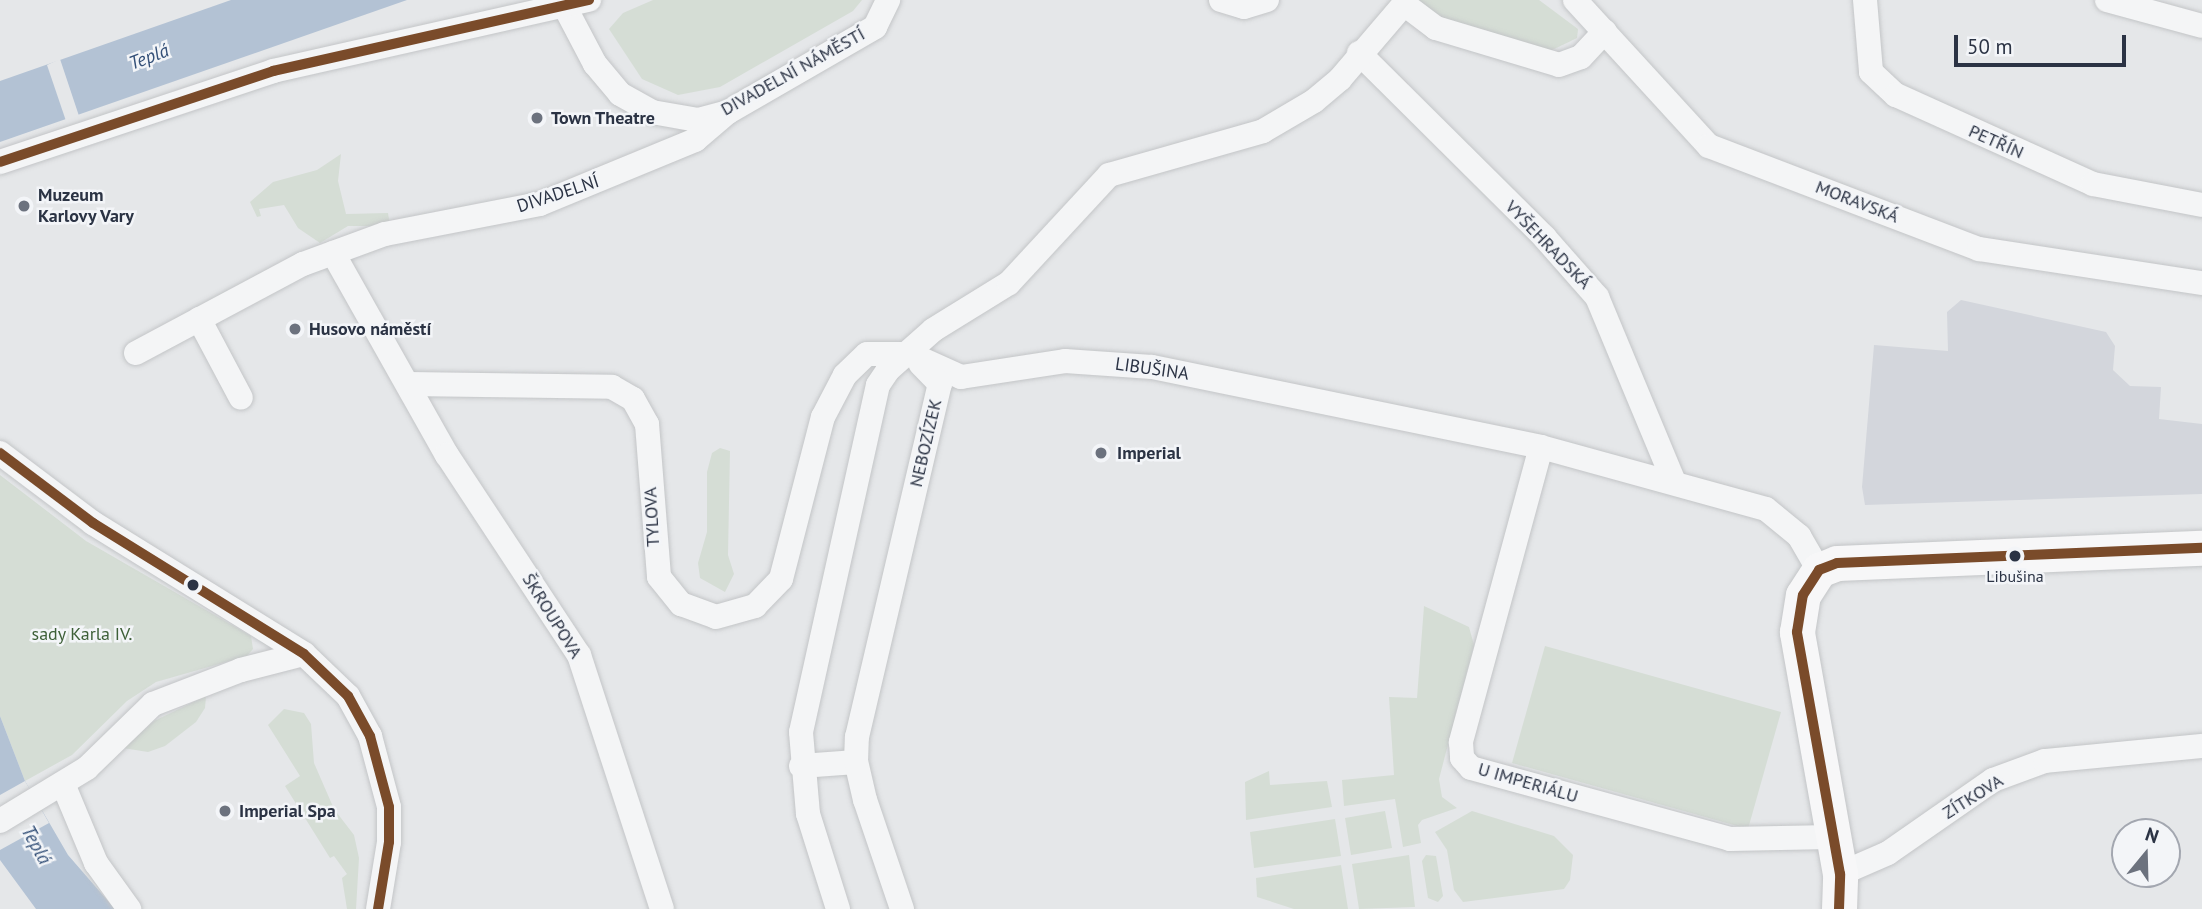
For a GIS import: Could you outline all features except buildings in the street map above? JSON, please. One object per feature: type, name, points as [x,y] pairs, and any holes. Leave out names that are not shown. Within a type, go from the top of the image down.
[{"type":"street","points":[[0,162],[273,71],[589,0]]},
{"type":"street","name":"DIVADELNÍ NÁMĚSTÍ","points":[[550,7],[595,64],[635,104],[698,120],[728,112],[875,27],[888,0]]},
{"type":"street","points":[[1221,0],[1244,7],[1267,0]]},
{"type":"street","name":"MORAVSKÁ","points":[[1576,0],[1709,146],[1979,249],[2202,283]]},
{"type":"street","name":"PETŘÍN","points":[[1865,0],[1871,72],[1896,95],[2093,184],[2202,205]]},
{"type":"street","points":[[2107,0],[2202,26]]},
{"type":"street","points":[[838,909],[808,814],[801,766],[801,732],[878,385],[888,370],[911,354],[933,330],[1009,283],[1089,191],[1109,175],[1264,131],[1314,101],[1402,2],[1436,28],[1559,65],[1581,57],[1605,31]]},
{"type":"street","name":"VYŠEHRADSKÁ","points":[[1359,53],[1545,238],[1597,297],[1673,480]]},
{"type":"street","name":"DIVADELNÍ","points":[[333,253],[385,234],[540,204],[695,141],[728,112]]},
{"type":"street","points":[[136,353],[285,271],[333,253],[408,384]]},
{"type":"street","points":[[199,319],[241,398]]},
{"type":"street","name":"TYLOVA","points":[[408,384],[611,387],[633,399],[647,424],[659,577],[681,604],[716,617],[755,606],[780,579],[823,417],[845,375],[867,354],[911,354]]},
{"type":"street","name":"LIBUŠINA","points":[[911,354],[961,377],[1065,361],[1152,367],[1541,447],[1673,480],[1766,509],[1799,536],[1819,570]]},
{"type":"street","name":"NEBOZÍZEK","points":[[902,909],[856,762],[857,737],[940,384],[911,354]]},
{"type":"street","name":"ŠKROUPOVA","points":[[408,384],[447,455],[579,655],[662,909]]},
{"type":"street","name":"U IMPERIÁLU","points":[[1541,447],[1461,742],[1462,758],[1471,768],[1730,839],[1831,837]]},
{"type":"street","points":[[0,453],[93,523],[228,603],[304,654],[348,696],[370,736],[384,782],[389,842],[378,909]]},
{"type":"street","points":[[1839,909],[1840,874],[1831,837],[1797,632],[1803,595],[1819,570],[1837,563],[2202,548]]},
{"type":"street","points":[[0,821],[37,801],[87,768],[153,704],[242,670],[304,654]]},
{"type":"street","name":"ZÍTKOVA","points":[[1840,874],[1888,853],[1993,780],[2045,761],[2202,746]]},
{"type":"street","points":[[801,766],[856,762]]},
{"type":"street","points":[[63,784],[96,863],[129,909]]},
{"type":"shaded area","points":[[1961,300],[2106,332],[2115,346],[2113,370],[2130,386],[2161,387],[2159,419],[2202,424],[2202,494],[1865,505],[1862,487],[1874,345],[1948,351],[1947,312]]},
{"type":"green space","points":[[653,0],[862,0],[853,11],[720,87],[678,95],[642,79],[609,29],[623,13]]},
{"type":"green space","points":[[1407,0],[1539,0],[1578,29],[1577,38],[1546,53],[1444,24]]},
{"type":"green space","points":[[341,154],[338,181],[346,214],[388,213],[390,226],[348,226],[320,243],[298,228],[284,205],[259,209],[261,216],[257,217],[250,202],[273,182],[317,170]]},
{"type":"green space","points":[[720,448],[730,451],[728,555],[734,574],[725,592],[700,578],[698,563],[707,532],[707,472],[712,453]]},
{"type":"green space","name":"sady Karla IV.","points":[[0,475],[86,541],[251,636],[253,649],[247,656],[156,682],[127,701],[72,755],[25,781],[0,716]]},
{"type":"green space","points":[[1424,606],[1469,627],[1474,645],[1439,779],[1442,797],[1457,808],[1422,820],[1418,825],[1421,843],[1403,847],[1395,799],[1344,806],[1342,780],[1394,775],[1389,697],[1417,698]]},
{"type":"green space","points":[[1545,646],[1781,712],[1748,829],[1512,763]]},
{"type":"green space","points":[[206,696],[205,708],[196,722],[165,746],[148,752],[123,748],[154,721]]},
{"type":"green space","points":[[284,709],[304,713],[311,724],[314,763],[334,809],[354,835],[359,858],[356,909],[347,909],[342,878],[347,874],[334,856],[330,858],[285,786],[300,776],[268,725]]},
{"type":"green space","points":[[1269,771],[1270,785],[1327,781],[1332,807],[1246,820],[1245,782]]},
{"type":"green space","points":[[1385,811],[1392,848],[1351,855],[1345,818]]},
{"type":"green space","points":[[1472,811],[1554,836],[1573,855],[1570,880],[1564,889],[1463,902],[1454,890],[1447,850],[1435,832]]},
{"type":"green space","points":[[1335,819],[1341,856],[1254,868],[1250,832]]},
{"type":"green space","points":[[1409,855],[1415,907],[1359,909],[1352,864]]},
{"type":"green space","points":[[1426,855],[1436,856],[1443,896],[1438,902],[1428,898],[1422,861]]},
{"type":"green space","points":[[1341,865],[1348,909],[1294,909],[1257,897],[1256,878]]},
{"type":"water","name":"Teplá","points":[[231,0],[407,0],[0,142],[0,81]]},
{"type":"water","name":"Teplá","points":[[0,716],[25,781],[68,855],[115,909],[36,909],[0,860]]},
{"type":"pier","points":[[60,59],[79,116],[66,121],[47,65]]},
{"type":"pier","points":[[25,781],[49,823],[0,850],[0,795]]},
{"type":"transit line","points":[[0,162],[273,71],[589,0]]},
{"type":"transit line","points":[[0,453],[93,523],[304,654],[348,696],[370,736],[389,807],[389,842],[378,909]]},
{"type":"transit line","points":[[1839,909],[1840,874],[1797,632],[1803,595],[1819,570],[1837,563],[2202,548]]},
{"type":"place","name":"Town Theatre","points":[[537,118]]},
{"type":"place","name":"Muzeum Karlovy Vary","points":[[24,206]]},
{"type":"place","name":"Husovo náměstí","points":[[295,329]]},
{"type":"place","name":"Imperial","points":[[1101,453]]},
{"type":"place","name":"Libušina","points":[[2015,556]]},
{"type":"place","name":"Imperial Spa","points":[[225,811]]}]
